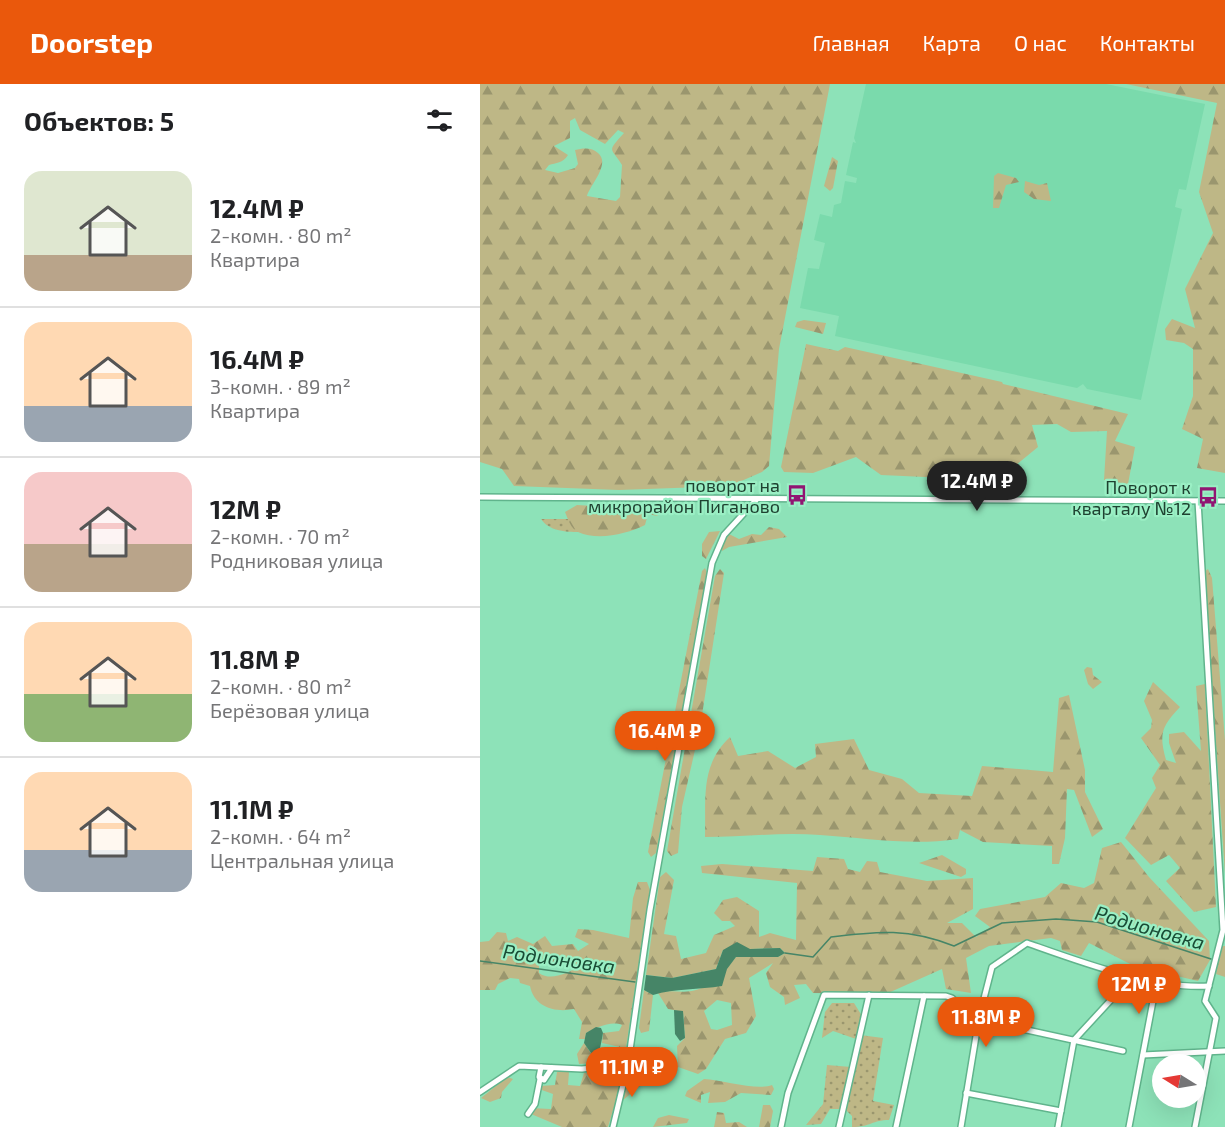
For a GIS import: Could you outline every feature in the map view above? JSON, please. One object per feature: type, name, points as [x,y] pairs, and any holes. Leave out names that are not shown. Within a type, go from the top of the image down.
[{"type":"street","points":[[480,497],[1225,501]]},
{"type":"street","points":[[613,1127],[628,1064],[650,910],[712,562],[724,535],[757,499]]},
{"type":"street","points":[[1195,1127],[1216,1018],[1204,1001],[1223,930],[1198,501]]},
{"type":"street","points":[[961,1127],[979,1018],[992,968],[1027,943],[1133,976],[1195,987],[1209,986]]},
{"type":"street","points":[[1058,1127],[1074,1040],[1133,976]]},
{"type":"street","points":[[1129,1127],[1157,980]]},
{"type":"street","points":[[780,1127],[788,1093],[824,995],[952,998],[968,1015],[1123,1051]]},
{"type":"street","points":[[839,1127],[869,995]]},
{"type":"street","points":[[896,1127],[924,996]]},
{"type":"street","points":[[1143,1054],[1225,1052]]},
{"type":"street","points":[[480,1092],[519,1066],[582,1069],[628,1064]]},
{"type":"street","points":[[528,1114],[535,1104],[541,1067]]},
{"type":"street","points":[[540,1079],[547,1079],[552,1068]]},
{"type":"street","points":[[966,1093],[1061,1111]]},
{"type":"shaded area","points":[[866,84],[1106,84],[1205,104],[1186,190],[1179,189],[1176,202],[1175,207],[1182,209],[1141,400],[1087,389],[1083,384],[1077,388],[835,336],[839,316],[800,308],[808,268],[819,269],[825,243],[814,240],[820,214],[832,217],[834,205],[841,203],[845,181],[856,183],[857,178],[846,175],[853,142],[856,143],[854,138]]},
{"type":"shaded area","points":[[737,942],[750,949],[780,948],[785,953],[778,957],[736,957],[727,969],[722,986],[653,995],[644,990],[646,975],[672,978],[716,969],[723,950]]},
{"type":"shaded area","points":[[674,1010],[683,1011],[685,1038],[680,1041],[675,1034]]},
{"type":"shaded area","points":[[596,1027],[601,1028],[603,1033],[599,1054],[593,1056],[584,1043],[586,1033]]},
{"type":"green space","points":[[480,84],[830,84],[779,349],[769,466],[762,472],[730,486],[619,490],[514,486],[502,469],[480,462]],"holes":[[[575,118],[580,130],[605,144],[618,130],[624,133],[612,150],[622,165],[620,197],[616,201],[587,196],[602,163],[598,153],[593,150],[584,148],[575,150],[578,164],[575,168],[558,173],[545,170],[549,165],[562,161],[568,155],[554,146],[570,138],[570,121]]]},
{"type":"green space","points":[[1126,84],[1225,84],[1225,473],[1197,468],[1203,439],[1182,429],[1193,396],[1193,349],[1184,343],[1166,340],[1165,329],[1172,319],[1195,328],[1185,289],[1213,233],[1199,192],[1217,103]]},
{"type":"green space","points":[[832,157],[838,161],[833,188],[830,191],[824,186]]},
{"type":"green space","points":[[998,173],[1016,178],[1019,182],[1006,185],[999,208],[993,208],[994,176]]},
{"type":"green space","points":[[1025,181],[1039,185],[1047,183],[1051,201],[1034,199],[1024,192]]},
{"type":"green space","points":[[804,320],[826,323],[823,334],[795,327],[797,322]]},
{"type":"green space","points":[[806,344],[838,351],[845,347],[1002,382],[1128,414],[1115,441],[1135,447],[1128,484],[1104,480],[1107,431],[1071,432],[1057,424],[1032,425],[1038,447],[1010,470],[969,479],[881,475],[856,457],[813,473],[784,472],[781,467]]},
{"type":"green space","points":[[577,505],[663,510],[657,516],[648,514],[645,525],[638,528],[621,534],[594,536],[578,532],[570,524],[565,512]]},
{"type":"green space","points":[[541,519],[568,519],[579,532],[553,528]]},
{"type":"green space","points":[[769,527],[779,529],[787,537],[729,547],[722,551],[721,547],[729,534],[739,539],[752,534],[761,535]]},
{"type":"green space","points":[[720,531],[706,559],[702,556],[702,544],[709,532]]},
{"type":"green space","points":[[705,568],[708,575],[656,853],[651,857],[648,852],[702,571]]},
{"type":"green space","points":[[720,569],[724,573],[700,728],[682,807],[678,853],[671,856],[667,851],[715,576]]},
{"type":"green space","points":[[1208,569],[1212,578],[1225,740],[1225,874],[1204,572]]},
{"type":"green space","points":[[1087,667],[1092,668],[1093,675],[1102,682],[1093,689],[1088,684],[1084,670]]},
{"type":"green space","points":[[1153,682],[1180,707],[1165,726],[1162,737],[1166,760],[1176,763],[1169,743],[1169,734],[1184,732],[1201,751],[1196,686],[1205,684],[1216,907],[1194,912],[1166,881],[1180,868],[1169,855],[1151,865],[1125,838],[1156,788],[1152,778],[1160,765],[1141,738],[1151,728],[1152,720],[1144,701]]},
{"type":"green space","points":[[1069,695],[1085,770],[1085,792],[1103,829],[1092,837],[1074,790],[1067,789],[1065,838],[1059,864],[1052,864],[1052,846],[983,842],[960,830],[958,839],[923,842],[805,834],[705,837],[705,796],[709,771],[720,748],[730,737],[738,756],[768,751],[795,768],[816,757],[815,744],[854,739],[869,770],[902,779],[919,793],[972,796],[982,766],[1053,772],[1059,698]]},
{"type":"green space","points":[[1121,842],[1149,877],[1209,941],[1210,960],[1198,981],[1134,966],[1089,943],[1081,956],[1062,950],[1060,941],[1051,938],[989,946],[966,958],[971,993],[946,989],[942,969],[886,994],[813,993],[806,984],[794,985],[800,998],[785,1005],[784,997],[770,987],[766,973],[773,963],[749,978],[756,1016],[746,1033],[725,1039],[706,1069],[698,1074],[678,1067],[677,1046],[685,1038],[683,1012],[668,1009],[658,993],[691,991],[701,988],[718,976],[736,957],[778,957],[785,953],[780,948],[723,950],[716,969],[672,978],[646,975],[660,877],[666,872],[674,880],[664,934],[676,936],[681,959],[706,953],[714,935],[735,926],[730,921],[722,921],[714,913],[723,900],[737,897],[759,911],[759,937],[770,933],[796,940],[797,883],[702,873],[701,866],[722,864],[813,871],[817,857],[844,859],[848,869],[860,872],[867,861],[877,862],[880,872],[927,881],[973,878],[973,909],[947,923],[962,923],[976,937],[990,927],[975,916],[980,909],[1045,897],[1061,883],[1084,888],[1094,883],[1102,848]],"holes":[[[717,1000],[731,1003],[732,1025],[717,1030],[711,1029],[704,1011]]]},
{"type":"green space","points":[[942,855],[966,869],[966,874],[961,877],[919,863]]},
{"type":"green space","points":[[638,882],[647,882],[650,890],[624,1061],[579,1064],[577,1054],[584,1043],[593,1056],[620,1047],[602,1043],[603,1033],[619,1031],[622,1025],[613,1023],[604,1025],[586,1033],[585,1039],[579,1039],[582,1022],[574,1009],[560,1010],[546,1007],[536,999],[530,986],[520,983],[519,979],[510,978],[498,984],[495,990],[480,990],[480,942],[489,941],[497,932],[506,933],[508,941],[517,937],[533,944],[545,936],[552,946],[573,944],[578,951],[589,944],[575,937],[578,929],[629,938],[633,898]],"holes":[[[566,958],[580,967],[549,977],[539,973],[539,960],[545,960],[553,967]]]},
{"type":"green space","points":[[1221,946],[1225,946],[1225,977],[1216,974]]},
{"type":"green space","points":[[644,990],[653,995],[649,1031],[641,1033],[639,1028]]},
{"type":"green space","points":[[832,1003],[854,1003],[862,1016],[860,1035],[883,1038],[873,1101],[894,1105],[889,1120],[852,1127],[852,1116],[845,1109],[830,1109],[821,1124],[806,1125],[823,1104],[827,1065],[851,1067],[856,1039],[833,1031],[822,1038],[825,1012]]},
{"type":"green space","points":[[633,1047],[643,1057],[638,1067],[640,1086],[615,1104],[608,1127],[562,1127],[531,1114],[530,1108],[551,1109],[553,1094],[539,1089],[540,1086],[555,1085],[557,1072],[569,1072],[568,1085],[580,1086],[584,1073],[593,1073],[596,1082],[611,1079],[616,1068],[630,1066]]},
{"type":"green space","points":[[507,1077],[513,1079],[502,1092],[501,1098],[490,1102],[481,1098]]},
{"type":"green space","points":[[704,1079],[758,1087],[772,1085],[774,1089],[771,1095],[741,1093],[725,1102],[708,1103],[710,1092],[701,1095],[701,1103],[685,1096],[687,1091]]},
{"type":"green space","points":[[763,1105],[770,1105],[773,1111],[770,1127],[759,1127]]},
{"type":"green space","points":[[717,1112],[724,1113],[726,1123],[739,1122],[747,1127],[714,1127]]},
{"type":"green space","points":[[669,1115],[689,1119],[687,1123],[653,1127],[658,1118]]},
{"type":"waterway","name":"Родионовка","points":[[785,953],[813,957],[831,937],[879,932],[922,936],[954,946],[1002,923],[1056,919],[1097,922],[1211,959]]},
{"type":"waterway","name":"Родионовка","points":[[480,961],[635,982]]},
{"type":"place","name":"поворот на микрорайон Пиганово","points":[[797,495]]},
{"type":"place","name":"Поворот к кварталу №12","points":[[1208,497]]}]
